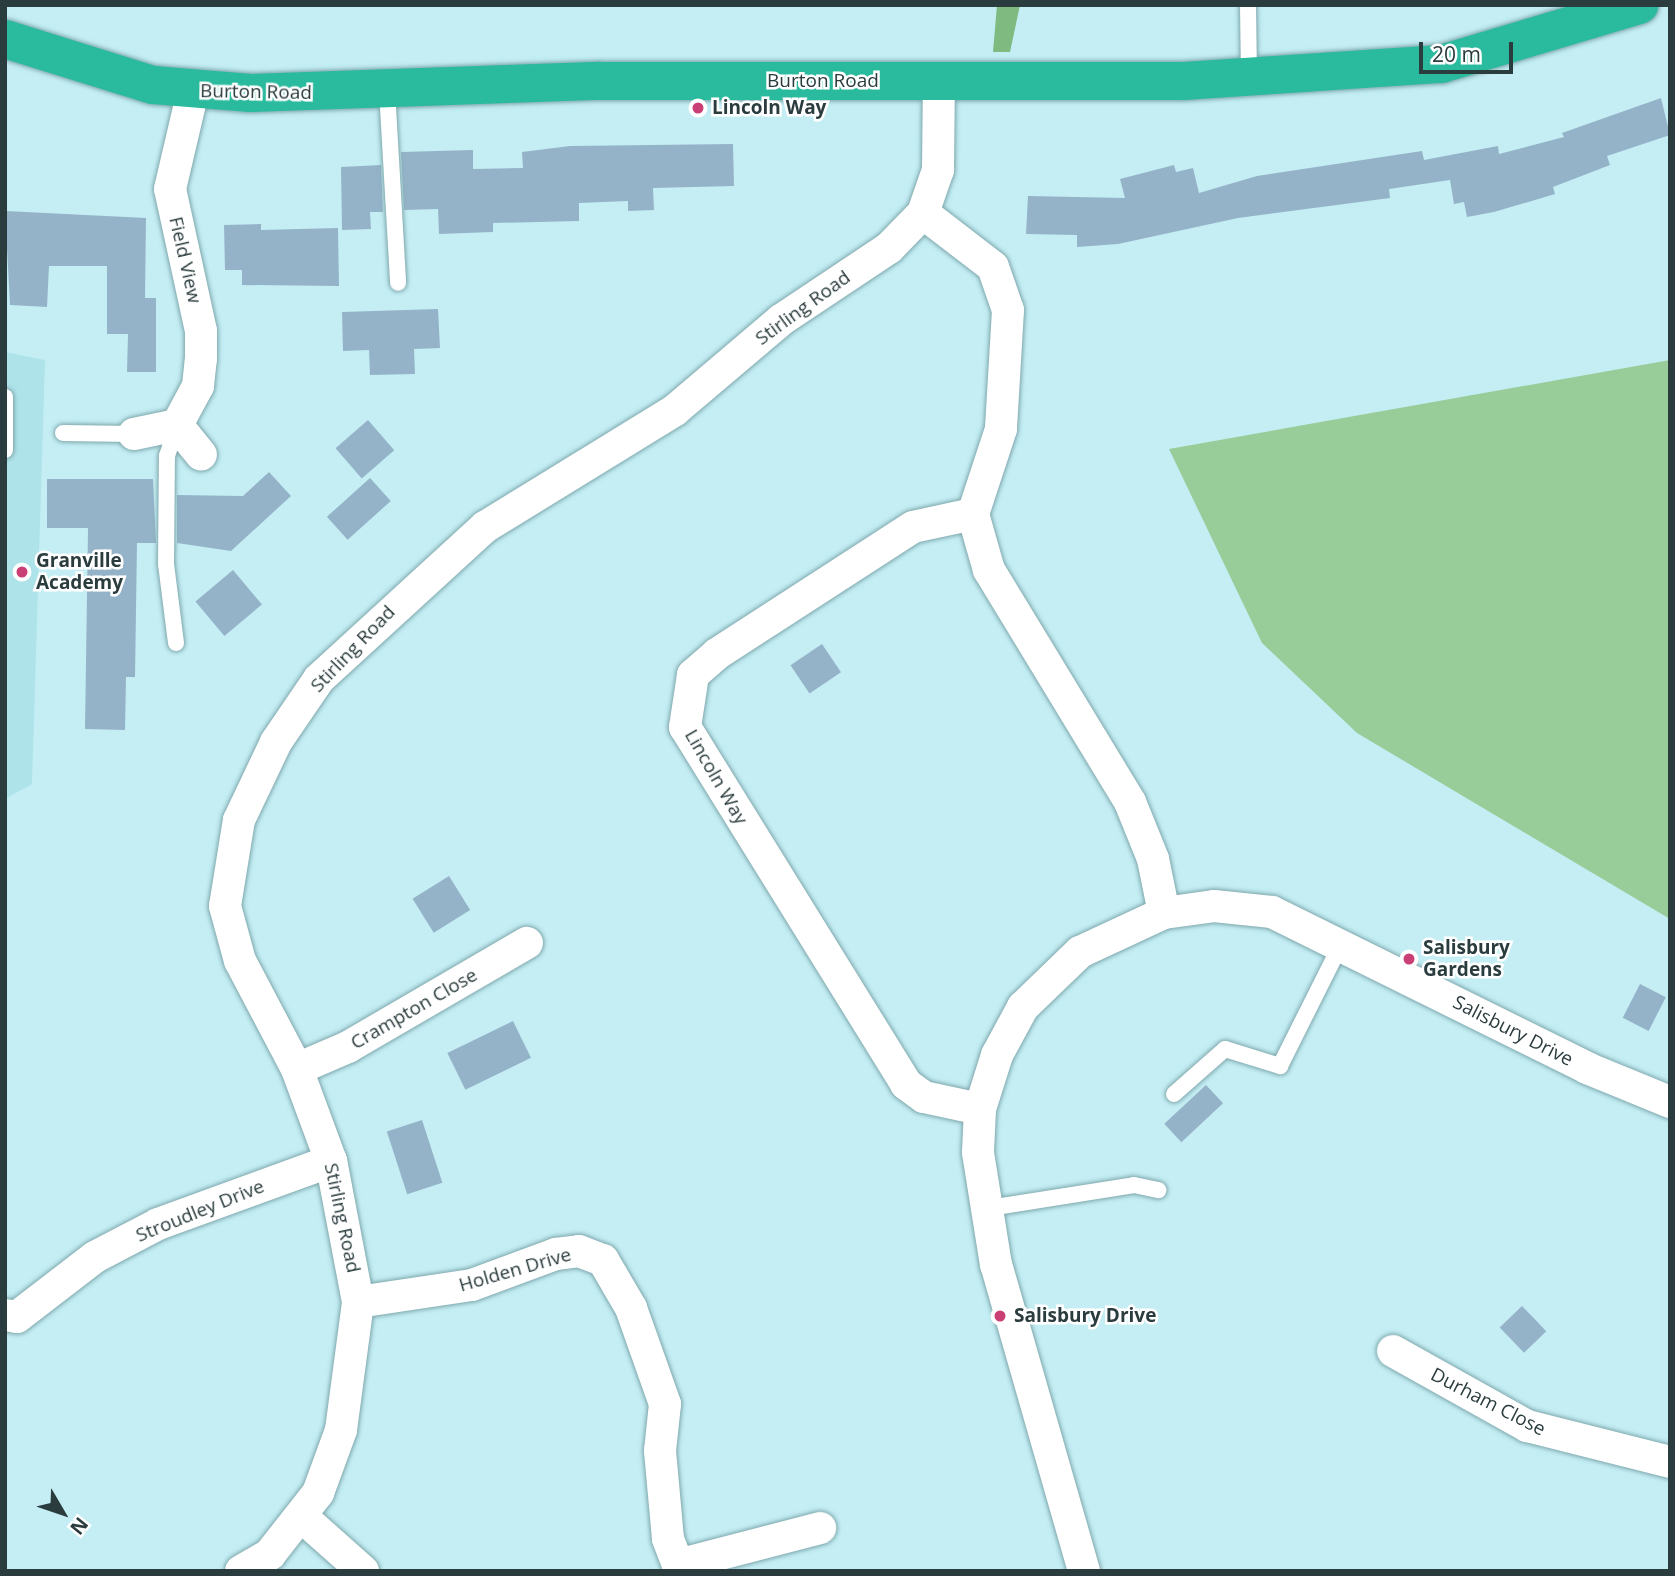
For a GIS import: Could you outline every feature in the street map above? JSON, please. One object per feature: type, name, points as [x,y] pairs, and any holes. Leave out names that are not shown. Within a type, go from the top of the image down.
[{"type":"highway","name":"Burton Road","points":[[5,38],[109,75],[193,90],[387,90],[600,81],[1249,79],[1441,64],[1639,5]]},
{"type":"street","name":"Stirling Road","points":[[241,1571],[270,1554],[318,1493],[341,1430],[358,1302],[331,1161],[297,1069],[240,961],[225,905],[226,875],[239,820],[276,742],[319,679],[485,527],[675,410],[781,320],[889,248],[923,213],[938,170],[939,81]]},
{"type":"street","name":"Field View","points":[[177,425],[198,386],[201,359],[201,331],[170,189],[193,90]]},
{"type":"street","points":[[923,213],[993,267],[1008,310],[1001,429],[973,514],[989,570],[1130,802],[1153,859],[1164,914]]},
{"type":"street","points":[[134,434],[177,425],[201,455]]},
{"type":"street","name":"Lincoln Way","points":[[973,514],[913,527],[716,654],[693,675],[684,718],[711,773],[906,1084],[924,1097],[980,1109]]},
{"type":"street","name":"Salisbury Drive","points":[[1084,1571],[983,1209],[980,1109],[997,1055],[1023,1007],[1051,976],[1080,952],[1164,914],[1214,906],[1272,912],[1587,1068],[1670,1102]]},
{"type":"street","name":"Crampton Close","points":[[297,1069],[348,1047],[527,943]]},
{"type":"street","name":"Stroudley Drive","points":[[5,1315],[17,1317],[95,1257],[158,1224],[331,1161]]},
{"type":"street","name":"Holden Drive","points":[[358,1302],[472,1285],[556,1254],[579,1251],[603,1260],[631,1308],[665,1404],[661,1464],[667,1539],[679,1568],[820,1528]]},
{"type":"street","name":"Durham Close","points":[[1393,1351],[1527,1426],[1670,1462]]},
{"type":"street","points":[[301,1516],[363,1571]]},
{"type":"lane","points":[[1248,5],[1249,79]]},
{"type":"lane","points":[[387,90],[398,283]]},
{"type":"lane","points":[[5,397],[5,450]]},
{"type":"lane","points":[[176,643],[166,564],[167,456],[177,425]]},
{"type":"lane","points":[[63,433],[134,434]]},
{"type":"lane","points":[[1174,1094],[1225,1049],[1280,1066],[1341,944]]},
{"type":"lane","points":[[983,1209],[1134,1185],[1158,1189]]},
{"type":"shaded area","name":"Granville Academy","points":[[5,352],[45,360],[32,784],[5,799]]},
{"type":"green space","points":[[997,5],[1020,5],[1010,52],[993,52]]},
{"type":"green space","points":[[1670,360],[1670,919],[1357,733],[1262,643],[1169,449]]},
{"type":"building","points":[[1661,98],[1670,135],[1607,156],[1610,165],[1553,187],[1555,194],[1494,212],[1467,217],[1464,202],[1454,204],[1450,180],[1389,189],[1390,198],[1238,218],[1118,244],[1077,247],[1077,235],[1026,234],[1028,196],[1125,198],[1120,179],[1174,165],[1176,172],[1193,168],[1199,193],[1257,176],[1422,151],[1424,160],[1498,146],[1499,154],[1564,137],[1562,133]]},
{"type":"building","points":[[733,144],[734,186],[653,188],[654,210],[628,211],[628,201],[579,203],[579,221],[493,223],[493,232],[439,234],[438,209],[404,210],[401,152],[473,150],[473,169],[523,168],[522,152],[570,146]]},
{"type":"building","points":[[381,165],[383,212],[370,212],[371,229],[342,230],[341,167]]},
{"type":"building","points":[[5,211],[146,218],[145,298],[156,298],[156,372],[127,372],[128,334],[107,334],[107,266],[49,266],[47,307],[10,305]]},
{"type":"building","points":[[261,224],[261,230],[338,228],[339,286],[242,285],[242,270],[225,270],[224,225]]},
{"type":"building","points":[[438,309],[440,348],[414,349],[415,374],[370,375],[369,350],[343,351],[342,312]]},
{"type":"building","points":[[368,420],[394,450],[362,478],[336,448]]},
{"type":"building","points":[[269,472],[291,496],[231,551],[177,543],[177,495],[243,496]]},
{"type":"building","points":[[370,478],[391,501],[348,540],[327,517]]},
{"type":"building","points":[[47,479],[153,479],[156,543],[137,543],[135,677],[126,677],[125,730],[85,729],[88,528],[47,528]]},
{"type":"building","points":[[233,570],[262,604],[224,636],[195,601]]},
{"type":"building","points":[[822,644],[841,672],[810,693],[790,665]]},
{"type":"building","points":[[449,876],[470,910],[434,933],[413,899]]},
{"type":"building","points":[[1640,984],[1666,997],[1649,1031],[1623,1018]]},
{"type":"building","points":[[513,1021],[531,1058],[465,1090],[447,1053]]},
{"type":"building","points":[[1206,1085],[1223,1103],[1181,1142],[1164,1124]]},
{"type":"building","points":[[422,1120],[442,1183],[407,1194],[387,1131]]},
{"type":"building","points":[[1522,1306],[1546,1331],[1524,1353],[1500,1328]]},
{"type":"place","name":"Lincoln Way","points":[[698,108]]},
{"type":"place","name":"Granville Academy","points":[[22,572]]},
{"type":"place","name":"Salisbury Gardens","points":[[1409,959]]},
{"type":"place","name":"Salisbury Drive","points":[[1000,1316]]}]
